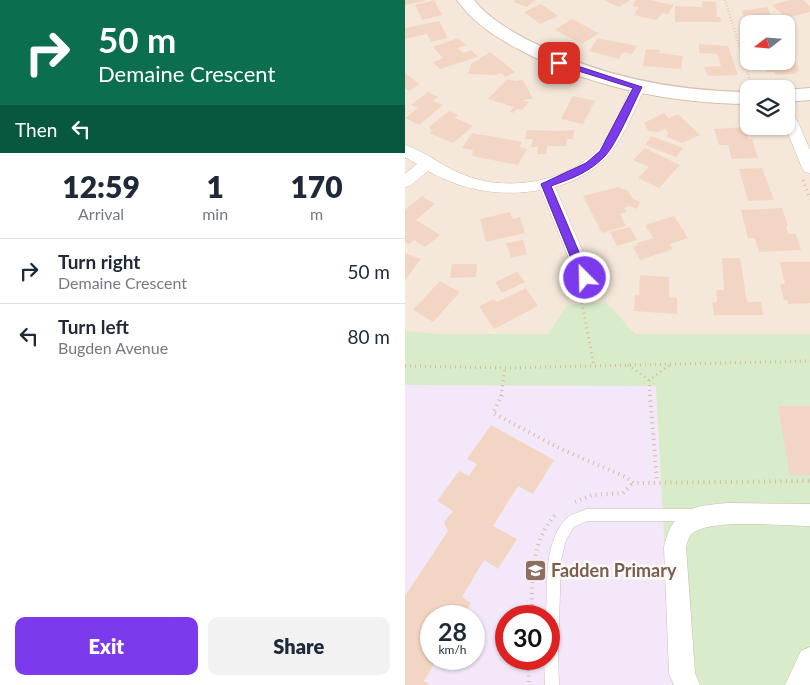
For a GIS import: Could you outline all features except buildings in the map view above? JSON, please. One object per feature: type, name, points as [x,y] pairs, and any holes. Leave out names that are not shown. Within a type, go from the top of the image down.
[{"type":"street","points":[[471,3],[515,40],[542,55],[577,70],[638,87],[707,97],[740,98]]},
{"type":"street","points":[[405,150],[427,164],[474,185],[513,188],[546,184],[569,176],[589,165],[604,152],[638,87]]},
{"type":"street","points":[[795,95],[810,94]]},
{"type":"street","points":[[795,132],[810,168]]},
{"type":"street","points":[[405,182],[427,164]]},
{"type":"street","points":[[546,184],[585,278]]},
{"type":"street","points":[[687,685],[682,674],[675,547],[680,531],[687,523],[708,515],[810,515]]},
{"type":"street","points":[[798,685],[810,660]]},
{"type":"lane","points":[[552,685],[551,655],[555,560],[561,538],[570,523],[586,515],[708,515]]},
{"type":"path","points":[[725,0],[750,80]]},
{"type":"path","points":[[585,278],[579,296],[594,366]]},
{"type":"path","points":[[405,366],[505,368],[810,361]]},
{"type":"path","points":[[649,380],[671,364]]},
{"type":"path","points":[[627,365],[649,380]]},
{"type":"path","points":[[505,368],[502,394],[493,412],[561,448],[626,477],[633,483],[810,481]]},
{"type":"path","points":[[649,380],[657,482]]},
{"type":"path","points":[[528,670],[529,685]]},
{"type":"shaded area","points":[[405,0],[810,0],[810,685],[405,685]]},
{"type":"shaded area","name":"Fadden Primary","points":[[405,385],[656,386],[672,685],[405,685]]},
{"type":"green space","points":[[606,302],[635,334],[810,334],[810,685],[672,685],[656,386],[405,385],[405,331],[439,334],[548,334],[567,305]]},
{"type":"place","name":"Fadden Primary","points":[[535,571]]},
{"type":"route","points":[[559,63],[638,87],[613,139],[604,152],[589,165],[569,176],[546,184],[585,278]]}]
